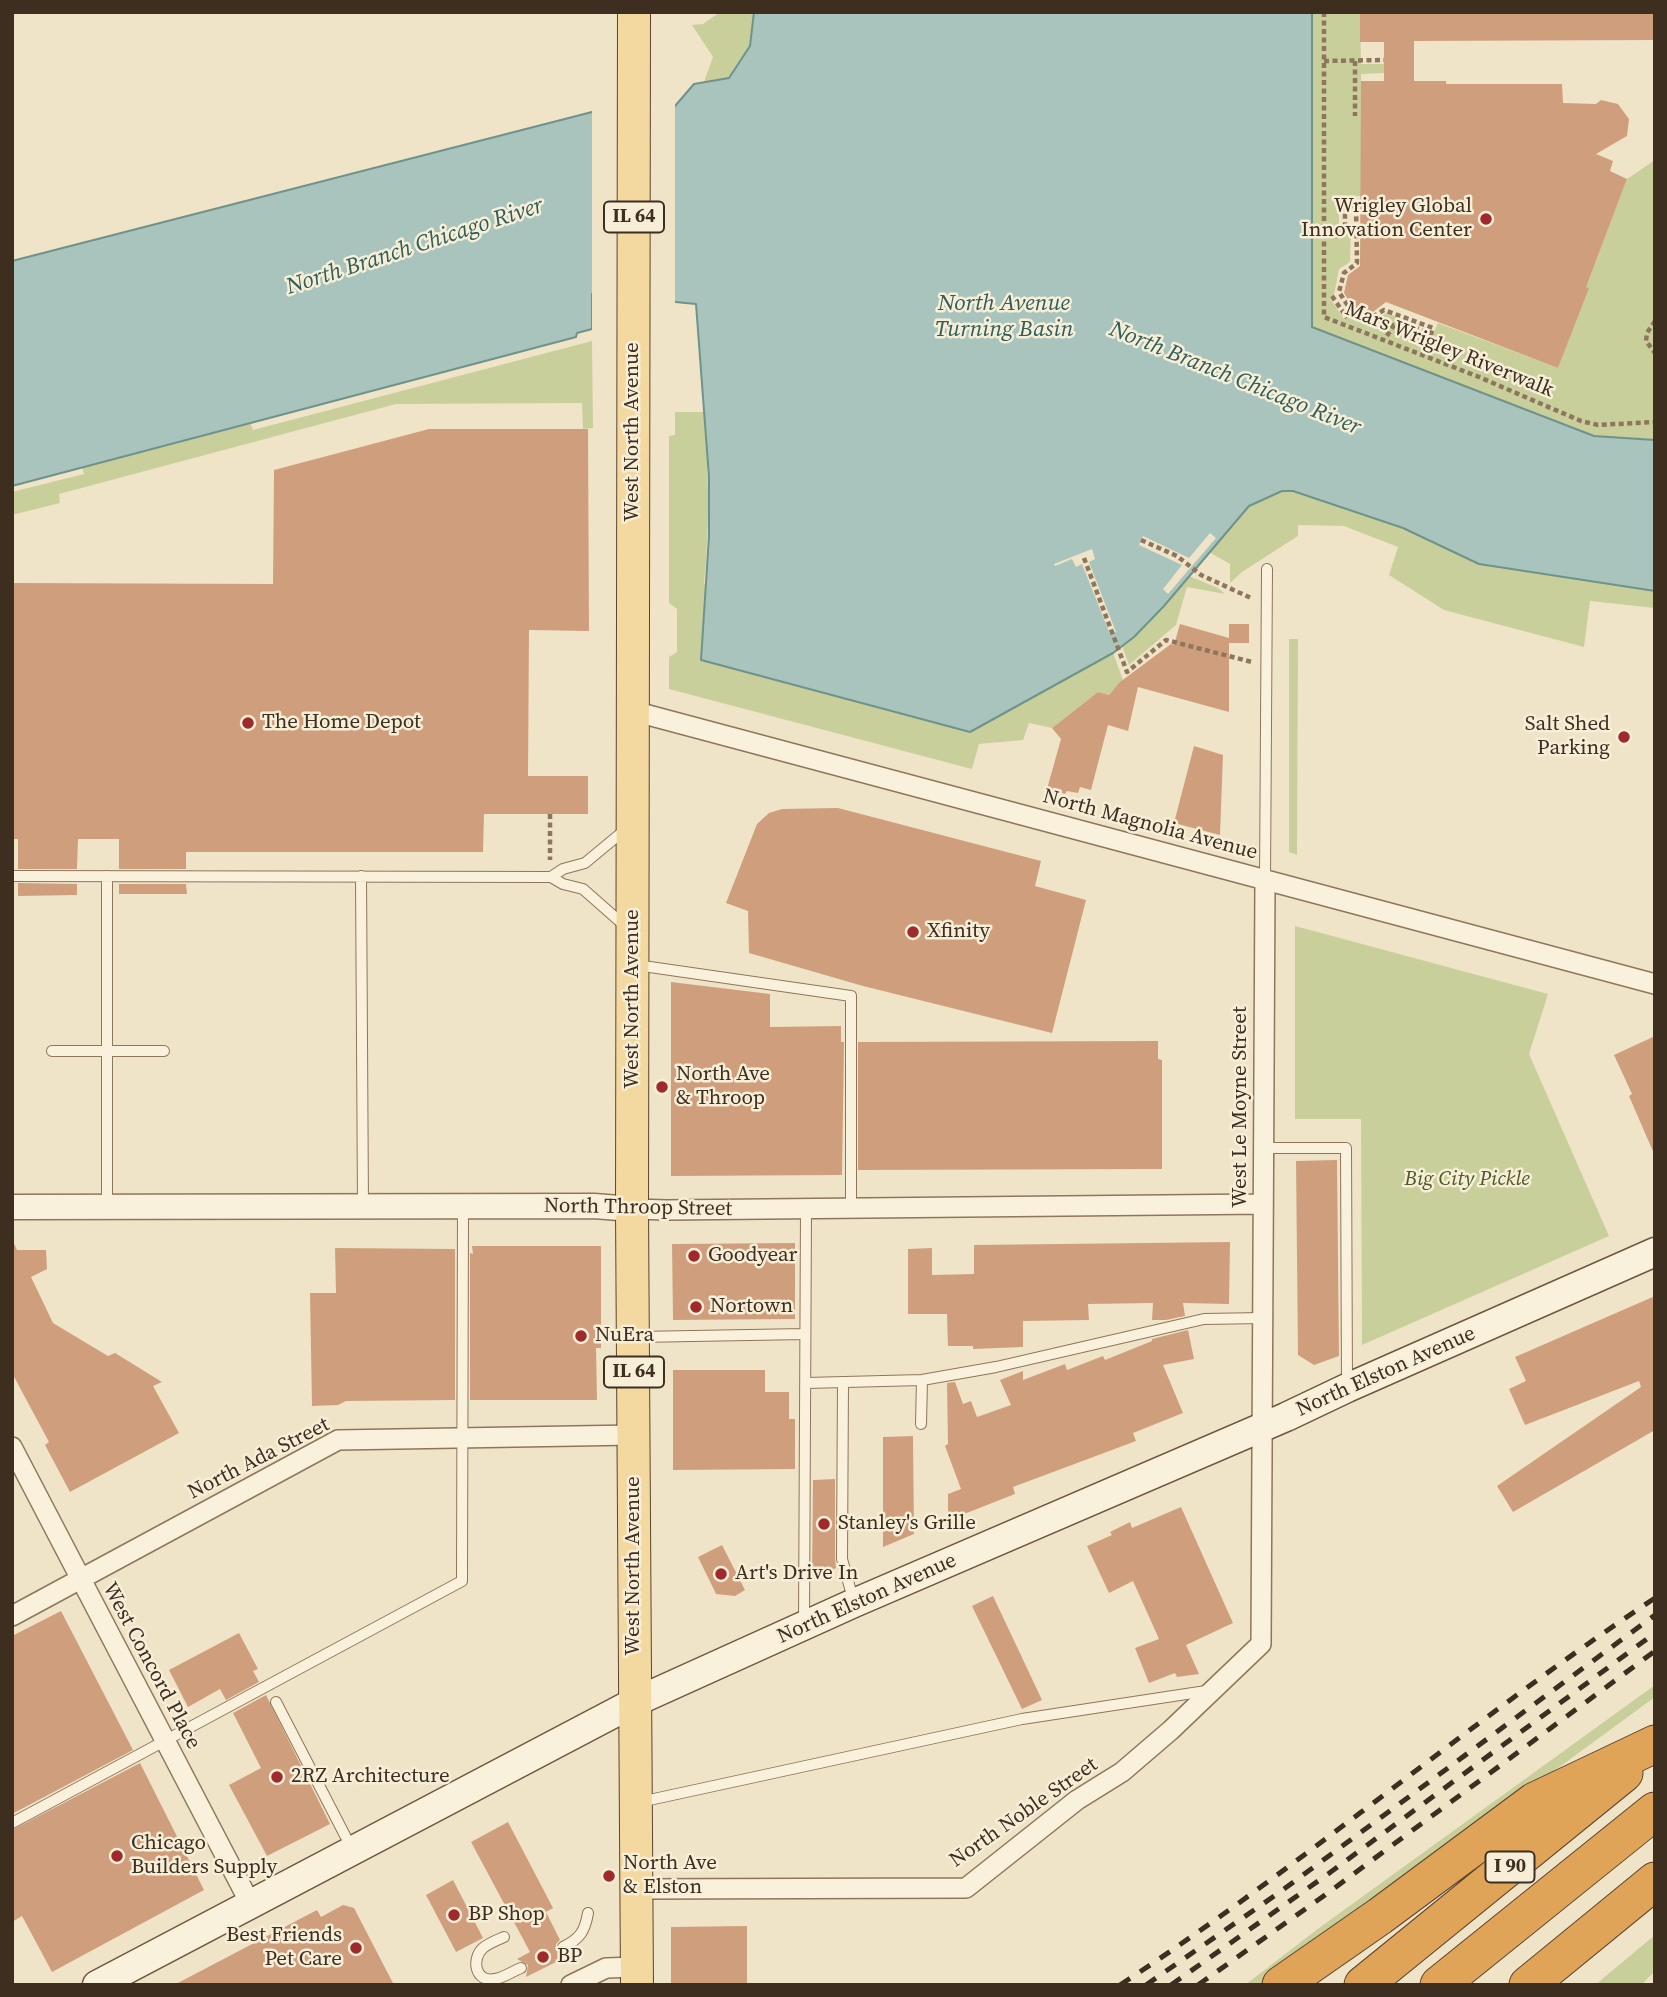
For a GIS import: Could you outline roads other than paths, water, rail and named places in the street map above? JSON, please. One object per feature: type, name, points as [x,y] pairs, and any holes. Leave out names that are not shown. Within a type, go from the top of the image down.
[{"type":"highway","points":[[1281,1985],[1380,1916],[1535,1801],[1655,1746]]},
{"type":"highway","name":"I 90","points":[[1363,1985],[1655,1746]]},
{"type":"highway","name":"I 90","points":[[1439,1985],[1655,1811]]},
{"type":"highway","points":[[1528,1985],[1655,1881]]},
{"type":"main road","name":"West North Avenue","points":[[634,12],[632,1209],[637,1976]]},
{"type":"main road","name":"North Elston Avenue","points":[[97,1985],[635,1702],[854,1603],[1263,1427],[1655,1252]]},
{"type":"street","name":"North Magnolia Avenue","points":[[633,710],[1655,984]]},
{"type":"street","name":"West Le Moyne Street","points":[[1261,1644],[1265,880]]},
{"type":"street","name":"North Throop Street","points":[[12,1208],[594,1206],[632,1209],[806,1209],[1264,1204]]},
{"type":"street","name":"North Ada Street","points":[[12,1616],[338,1440],[634,1435]]},
{"type":"street","name":"West Concord Place","points":[[12,1447],[251,1905]]},
{"type":"street","name":"North Noble Street","points":[[637,1889],[966,1888],[1076,1800],[1122,1772],[1261,1644]]},
{"type":"street","points":[[571,1985],[606,1968],[637,1976]]},
{"type":"lane","name":"West Le Moyne Street","points":[[1265,880],[1267,569]]},
{"type":"lane","points":[[551,877],[563,869],[584,863],[632,823]]},
{"type":"lane","points":[[12,876],[551,877],[563,884],[583,889],[632,933]]},
{"type":"lane","points":[[107,876],[107,1207]]},
{"type":"lane","points":[[361,876],[363,1206]]},
{"type":"lane","points":[[633,965],[851,996],[851,1208]]},
{"type":"lane","points":[[52,1051],[164,1051]]},
{"type":"lane","points":[[1264,1148],[1346,1147],[1347,1388]]},
{"type":"lane","points":[[12,1823],[462,1581],[463,1206]]},
{"type":"lane","points":[[804,1627],[806,1209]]},
{"type":"lane","points":[[806,1383],[922,1380],[1008,1364],[1205,1320],[1263,1318]]},
{"type":"lane","points":[[633,1337],[805,1334]]},
{"type":"lane","points":[[921,1424],[922,1380]]},
{"type":"lane","points":[[843,1382],[842,1559],[854,1603]]},
{"type":"lane","points":[[636,1803],[1022,1719],[1213,1690]]},
{"type":"lane","points":[[276,1702],[352,1850]]},
{"type":"lane","points":[[563,1947],[575,1941],[585,1930],[587,1913]]},
{"type":"lane","points":[[503,1937],[483,1948],[476,1968],[480,1976],[495,1979],[521,1968]]},
{"type":"water","name":"North Avenue Turning Basin","points":[[754,12],[1312,12],[1312,327],[1594,436],[1655,440],[1655,591],[1479,564],[1403,528],[1293,491],[1282,491],[1249,506],[1134,637],[1113,653],[970,732],[701,660],[709,536],[709,477],[696,304],[592,294],[592,329],[577,333],[576,337],[12,486],[12,261],[592,112],[675,106],[694,84],[729,78],[750,46]]},
{"type":"railway","points":[[1120,1985],[1256,1891],[1520,1693],[1655,1598]]},
{"type":"railway","points":[[1146,1985],[1280,1892],[1655,1615]]},
{"type":"railway","points":[[1171,1985],[1328,1874],[1655,1633]]},
{"type":"railway","points":[[1198,1985],[1325,1895],[1655,1651]]},
{"type":"place","name":"Wrigley Global Innovation Center","points":[[1486,219]]},
{"type":"place","name":"The Home Depot","points":[[248,723]]},
{"type":"place","name":"Salt Shed Parking","points":[[1624,737]]},
{"type":"place","name":"Xfinity","points":[[913,932]]},
{"type":"place","name":"North Ave & Throop","points":[[662,1087]]},
{"type":"place","name":"Goodyear","points":[[694,1256]]},
{"type":"place","name":"Nortown","points":[[696,1307]]},
{"type":"place","name":"NuEra","points":[[581,1336]]},
{"type":"place","name":"Stanley's Grille","points":[[824,1524]]},
{"type":"place","name":"Art's Drive In","points":[[721,1574]]},
{"type":"place","name":"2RZ Architecture","points":[[277,1777]]},
{"type":"place","name":"Chicago Builders Supply","points":[[117,1856]]},
{"type":"place","name":"North Ave & Elston","points":[[609,1876]]},
{"type":"place","name":"BP Shop","points":[[454,1915]]},
{"type":"place","name":"Best Friends Pet Care","points":[[356,1948]]},
{"type":"place","name":"BP","points":[[543,1957]]},
{"type":"water label","name":"North Branch Chicago River","points":[[415,247]]},
{"type":"water label","name":"North Branch Chicago River","points":[[1235,379]]},
{"type":"park label","name":"Big City Pickle","points":[[1467,1180]]}]
